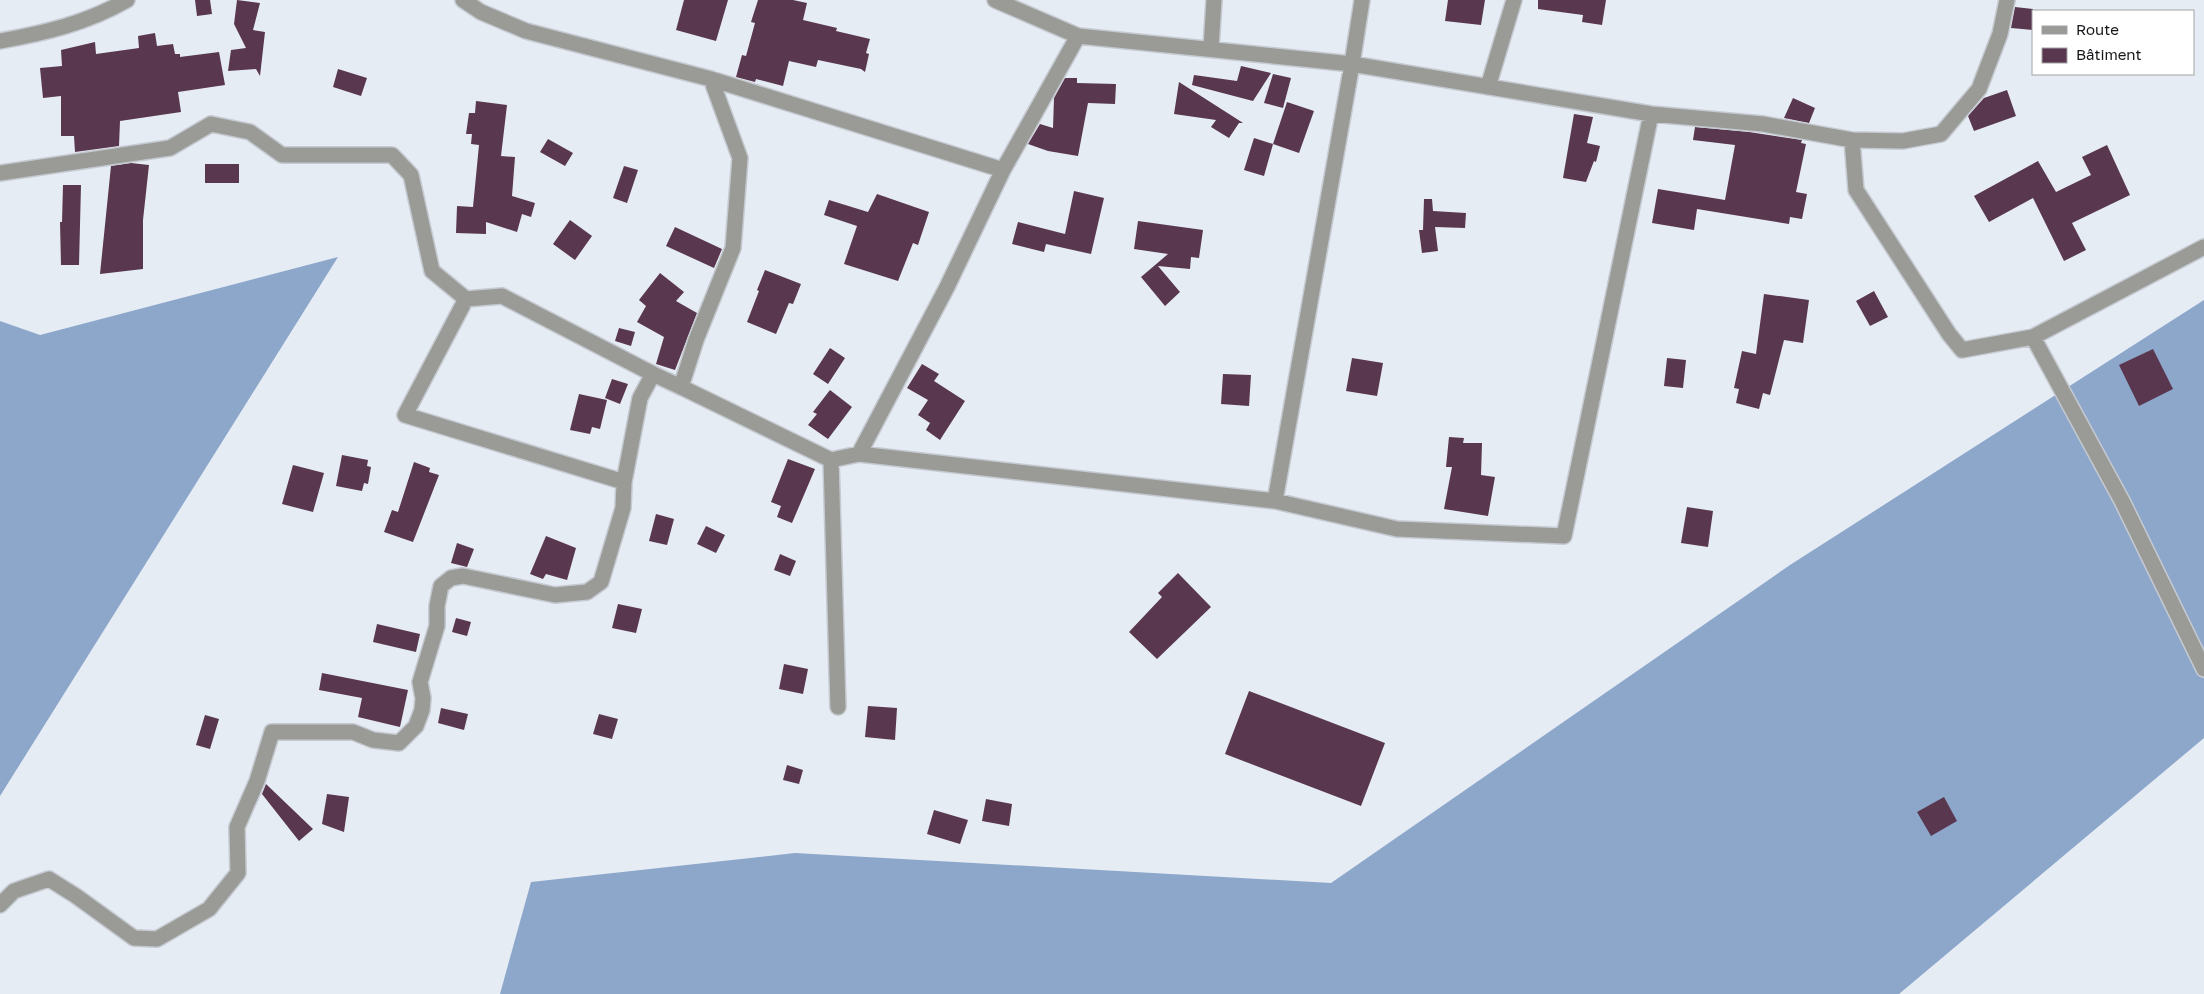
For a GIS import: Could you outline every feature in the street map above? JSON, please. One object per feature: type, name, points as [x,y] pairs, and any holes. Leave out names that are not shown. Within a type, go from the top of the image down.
[{"type":"street","points":[[0,41],[49,32],[77,24],[127,0]]},
{"type":"street","points":[[463,0],[481,12],[526,31],[711,79],[1003,170]]},
{"type":"street","points":[[995,0],[1078,36],[1211,48],[1352,64],[1651,114],[1763,124],[1852,140],[1903,141],[1941,134],[1979,89],[2000,34],[2007,0]]},
{"type":"street","points":[[1211,48],[1214,0]]},
{"type":"street","points":[[1275,501],[1362,0]]},
{"type":"street","points":[[1488,87],[1514,0]]},
{"type":"street","points":[[859,454],[947,287],[1003,170],[1078,36]]},
{"type":"street","points":[[681,387],[696,340],[733,248],[740,158],[711,79]]},
{"type":"street","points":[[0,173],[170,148],[211,124],[250,132],[282,155],[392,155],[410,175],[432,270],[466,299],[502,296],[653,374],[831,460],[859,454],[1275,501],[1397,529],[1564,536],[1651,114]]},
{"type":"street","points":[[1852,140],[1856,190],[1948,334],[1962,350],[2033,337],[2204,247]]},
{"type":"street","points":[[466,299],[405,415],[624,482]]},
{"type":"street","points":[[2033,337],[2122,500],[2204,670]]},
{"type":"street","points":[[0,906],[14,891],[49,879],[134,938],[157,939],[208,909],[238,873],[237,827],[257,781],[272,732],[354,732],[373,740],[399,743],[416,726],[422,710],[423,698],[420,682],[437,626],[437,606],[442,586],[451,578],[463,576],[555,595],[587,592],[601,582],[623,508],[624,482],[640,398],[653,374]]},
{"type":"street","points":[[831,460],[838,707]]},
{"type":"shaded area","points":[[338,257],[0,796],[0,321],[40,335]]},
{"type":"shaded area","points":[[2204,300],[2204,738],[1899,994],[500,994],[531,882],[795,853],[1331,883],[1790,565]]},
{"type":"building","points":[[195,0],[210,0],[212,14],[197,16]]},
{"type":"building","points":[[237,0],[260,3],[253,30],[265,32],[260,76],[256,69],[228,71],[231,50],[246,48],[234,24]]},
{"type":"building","points":[[684,0],[728,0],[716,41],[676,30]]},
{"type":"building","points":[[758,0],[793,0],[807,3],[803,20],[837,28],[836,31],[870,39],[866,53],[869,54],[865,72],[861,69],[818,60],[816,67],[789,61],[783,86],[756,79],[755,82],[736,77],[742,55],[746,56],[755,23],[751,22]]},
{"type":"building","points":[[1448,0],[1485,0],[1481,25],[1445,21]]},
{"type":"building","points":[[1538,0],[1606,0],[1602,25],[1582,22],[1583,15],[1538,9]]},
{"type":"building","points":[[2015,7],[2033,9],[2032,30],[2011,28]]},
{"type":"building","points":[[155,33],[157,46],[173,44],[175,54],[180,54],[180,57],[219,52],[225,85],[178,92],[181,112],[120,121],[119,146],[75,152],[74,136],[61,136],[61,96],[43,98],[40,68],[62,66],[61,50],[95,42],[96,54],[139,48],[138,36]]},
{"type":"building","points":[[1241,66],[1271,73],[1253,101],[1192,85],[1194,75],[1237,81]]},
{"type":"building","points":[[338,69],[367,78],[361,96],[333,87]]},
{"type":"building","points":[[1273,74],[1291,78],[1283,108],[1264,103]]},
{"type":"building","points":[[1065,78],[1077,78],[1077,83],[1116,84],[1115,104],[1088,103],[1078,156],[1048,151],[1028,144],[1040,124],[1053,128],[1054,98]]},
{"type":"building","points":[[1179,82],[1243,123],[1239,123],[1229,138],[1211,127],[1216,120],[1174,114]]},
{"type":"building","points":[[2007,90],[2016,116],[1974,131],[1968,116],[1984,98]]},
{"type":"building","points":[[1793,98],[1815,108],[1809,123],[1784,118]]},
{"type":"building","points":[[476,101],[507,105],[501,156],[515,157],[512,196],[535,203],[531,217],[522,214],[517,232],[486,222],[486,234],[456,233],[457,206],[473,207],[479,145],[471,144],[472,134],[466,134],[469,113],[475,113]]},
{"type":"building","points":[[1287,102],[1314,111],[1299,153],[1273,144]]},
{"type":"building","points":[[1574,114],[1593,117],[1587,143],[1600,146],[1596,162],[1594,161],[1586,182],[1563,178]]},
{"type":"building","points":[[1695,127],[1749,132],[1802,140],[1801,143],[1806,144],[1796,192],[1807,194],[1802,219],[1790,217],[1789,224],[1697,209],[1694,230],[1652,223],[1658,189],[1725,200],[1735,145],[1693,140]]},
{"type":"building","points":[[1254,138],[1273,144],[1264,176],[1244,170]]},
{"type":"building","points":[[548,139],[573,153],[565,166],[540,152]]},
{"type":"building","points":[[2107,145],[2130,195],[2072,223],[2086,250],[2064,261],[2033,198],[1989,222],[1974,196],[2038,161],[2056,192],[2091,175],[2082,157]]},
{"type":"building","points":[[131,163],[149,165],[143,220],[143,269],[100,274],[111,166]]},
{"type":"building","points":[[205,164],[239,164],[239,183],[205,183]]},
{"type":"building","points":[[624,166],[638,170],[627,203],[613,198]]},
{"type":"building","points":[[63,185],[81,185],[79,265],[61,265],[60,222],[62,222]]},
{"type":"building","points":[[1074,191],[1104,198],[1091,254],[1046,244],[1044,252],[1012,244],[1018,222],[1065,234]]},
{"type":"building","points":[[877,194],[929,212],[918,245],[913,243],[898,281],[844,264],[857,226],[824,215],[829,200],[868,212]]},
{"type":"building","points":[[1424,199],[1432,199],[1433,211],[1466,213],[1465,228],[1435,227],[1438,251],[1422,253],[1419,230],[1423,230]]},
{"type":"building","points":[[570,220],[592,236],[575,260],[553,244]]},
{"type":"building","points":[[1138,221],[1203,230],[1199,258],[1191,257],[1190,269],[1158,266],[1180,292],[1165,306],[1141,277],[1168,254],[1134,249]]},
{"type":"building","points":[[675,227],[722,249],[714,268],[666,246]]},
{"type":"building","points":[[765,270],[801,284],[793,304],[789,303],[776,334],[747,322]]},
{"type":"building","points":[[660,273],[684,292],[676,301],[697,313],[675,370],[656,364],[664,337],[637,322],[646,306],[639,300]]},
{"type":"building","points":[[1874,291],[1888,317],[1870,326],[1856,301]]},
{"type":"building","points":[[1764,294],[1809,300],[1803,343],[1784,340],[1770,395],[1763,393],[1759,409],[1736,403],[1739,389],[1734,388],[1742,351],[1756,354]]},
{"type":"building","points":[[619,328],[635,332],[631,346],[615,341]]},
{"type":"building","points":[[830,348],[845,358],[828,384],[813,374]]},
{"type":"building","points":[[2153,349],[2173,389],[2139,406],[2119,365]]},
{"type":"building","points":[[1352,358],[1383,363],[1377,396],[1346,391]]},
{"type":"building","points":[[1667,358],[1686,360],[1683,388],[1664,386]]},
{"type":"building","points":[[922,364],[939,374],[934,381],[965,401],[940,440],[926,430],[930,423],[918,415],[928,400],[907,388]]},
{"type":"building","points":[[1223,374],[1251,375],[1249,406],[1221,404]]},
{"type":"building","points":[[612,379],[628,384],[620,404],[605,398]]},
{"type":"building","points":[[830,390],[852,407],[828,439],[808,425],[817,414],[813,412]]},
{"type":"building","points":[[579,394],[607,400],[600,429],[592,427],[590,434],[570,430]]},
{"type":"building","points":[[1449,437],[1464,438],[1463,443],[1482,443],[1481,475],[1495,477],[1488,516],[1444,509],[1452,467],[1446,467]]},
{"type":"building","points":[[342,455],[368,460],[367,466],[371,467],[368,484],[364,483],[362,491],[336,486]]},
{"type":"building","points":[[788,459],[815,469],[792,523],[777,517],[781,506],[771,502]]},
{"type":"building","points":[[414,462],[430,468],[429,472],[439,475],[413,542],[384,532],[392,510],[398,512]]},
{"type":"building","points":[[293,465],[324,473],[313,512],[282,504]]},
{"type":"building","points":[[1687,507],[1713,511],[1708,547],[1681,543]]},
{"type":"building","points":[[656,514],[674,519],[667,545],[649,541]]},
{"type":"building","points":[[706,526],[725,535],[716,553],[697,544]]},
{"type":"building","points":[[546,536],[576,548],[567,580],[546,574],[543,579],[530,574]]},
{"type":"building","points":[[457,543],[474,549],[467,567],[451,563]]},
{"type":"building","points":[[780,554],[796,561],[790,576],[774,570]]},
{"type":"building","points":[[1178,573],[1211,607],[1157,659],[1129,632],[1162,597],[1158,593]]},
{"type":"building","points":[[618,604],[642,609],[636,633],[612,628]]},
{"type":"building","points":[[456,618],[471,622],[467,636],[452,632]]},
{"type":"building","points":[[377,624],[420,634],[416,652],[373,642]]},
{"type":"building","points":[[784,664],[808,669],[803,694],[779,689]]},
{"type":"building","points":[[322,673],[408,690],[400,727],[358,717],[362,698],[319,690]]},
{"type":"building","points":[[1249,691],[1385,743],[1361,806],[1225,754]]},
{"type":"building","points":[[868,706],[897,708],[895,740],[865,737]]},
{"type":"building","points":[[441,708],[468,714],[464,730],[438,723]]},
{"type":"building","points":[[599,714],[618,719],[612,739],[593,734]]},
{"type":"building","points":[[205,715],[219,719],[210,749],[196,745]]},
{"type":"building","points":[[787,765],[803,770],[799,784],[783,780]]},
{"type":"building","points":[[266,784],[313,829],[299,841],[262,794]]},
{"type":"building","points":[[327,794],[349,797],[344,832],[322,824]]},
{"type":"building","points":[[1944,797],[1957,821],[1931,836],[1917,812]]},
{"type":"building","points":[[986,799],[1012,804],[1009,826],[982,821]]},
{"type":"building","points":[[934,810],[968,820],[960,844],[927,834]]}]
